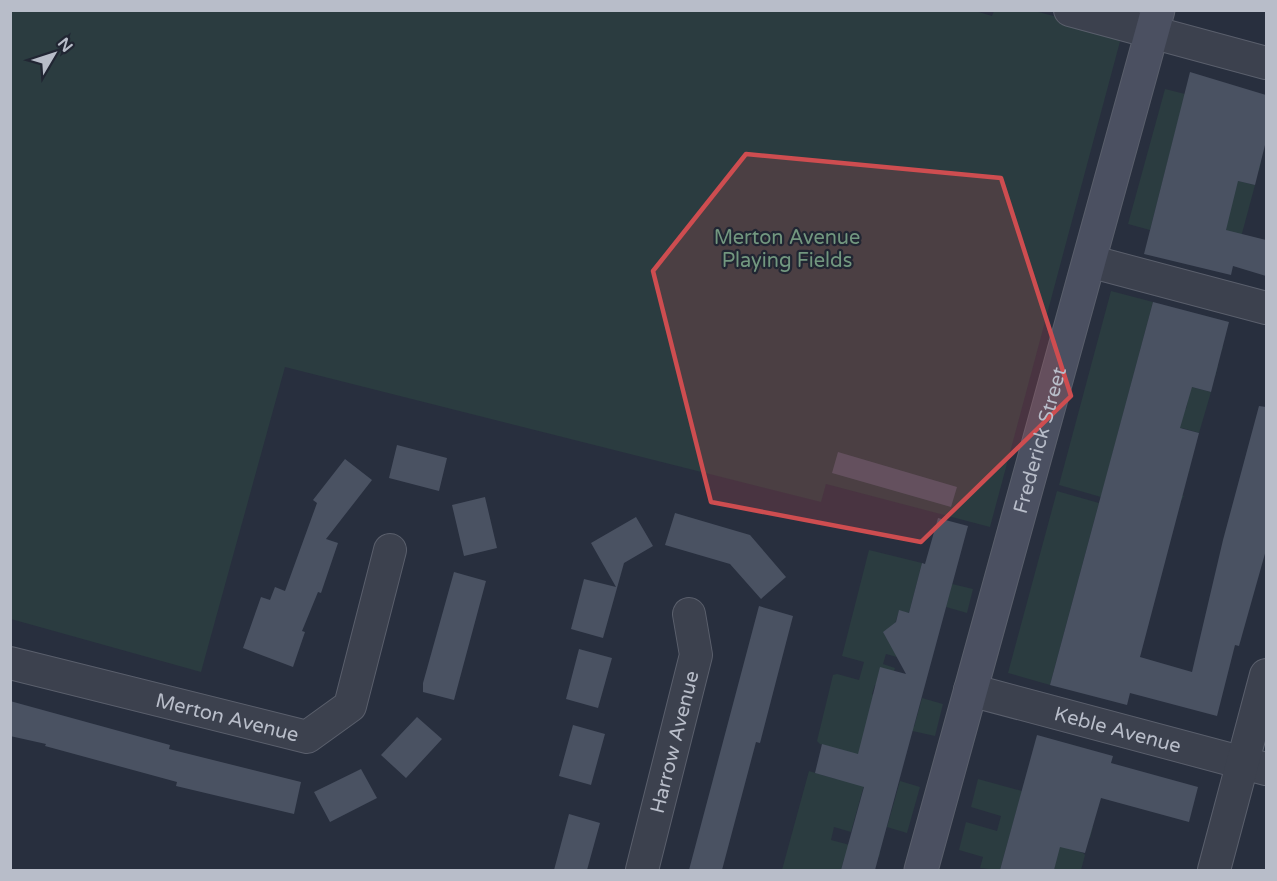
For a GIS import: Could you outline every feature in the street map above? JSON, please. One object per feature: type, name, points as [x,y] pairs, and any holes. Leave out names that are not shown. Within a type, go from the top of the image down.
[{"type":"main road","name":"Frederick Street","points":[[921,870],[1155,21]]},
{"type":"street","points":[[1070,10],[1155,21],[1266,63]]},
{"type":"street","points":[[1089,261],[1266,308]]},
{"type":"street","name":"Merton Avenue","points":[[10,663],[307,737],[350,706],[390,550]]},
{"type":"street","name":"Harrow Avenue","points":[[642,870],[696,655],[689,614]]},
{"type":"street","points":[[1214,870],[1255,766],[1266,675]]},
{"type":"street","name":"Keble Avenue","points":[[970,690],[1255,766]]},
{"type":"highlighted area","points":[[746,154],[1001,178],[1071,396],[921,542],[711,502],[653,271]]},
{"type":"green space","name":"Merton Avenue Playing Fields","points":[[972,10],[992,16],[994,11],[1031,10],[1122,34],[990,527],[826,484],[821,502],[285,367],[201,672],[11,619],[10,11]]},
{"type":"green space","points":[[1165,89],[1185,94],[1150,230],[1128,224]]},
{"type":"green space","points":[[1245,158],[1261,162],[1259,171],[1247,168],[1234,180],[1255,185],[1237,252],[1195,219],[1226,193]]},
{"type":"green space","points":[[1111,291],[1153,302],[1101,497],[1059,485]]},
{"type":"green space","points":[[1190,328],[1206,332],[1204,342],[1223,347],[1222,350],[1202,346],[1199,361],[1218,366],[1215,377],[1191,372],[1188,386],[1211,392],[1199,433],[1182,428],[1179,438],[1196,443],[1191,447],[1171,442],[1168,453],[1175,455],[1173,465],[1190,470],[1186,475],[1165,469],[1162,481],[1166,483],[1165,491],[1184,496],[1179,504],[1158,499],[1154,511],[1142,507],[1167,411],[1174,413],[1176,407],[1186,409],[1188,400],[1172,396],[1182,354],[1188,355],[1189,348],[1196,349],[1197,344],[1186,341]]},
{"type":"green space","points":[[1057,491],[1099,503],[1050,685],[1008,673]]},
{"type":"green space","points":[[869,550],[922,563],[909,613],[899,611],[894,627],[897,657],[886,654],[883,664],[895,668],[889,689],[875,685],[872,694],[886,698],[914,727],[922,698],[943,704],[935,736],[881,724],[851,832],[834,827],[831,840],[880,853],[879,857],[857,851],[854,862],[844,859],[841,870],[782,870],[809,771],[836,779],[845,751],[820,744],[817,741],[833,675],[859,680],[864,662],[842,656]]},
{"type":"green space","points":[[952,584],[973,589],[967,613],[946,607]]},
{"type":"green space","points":[[978,779],[1022,791],[1000,870],[980,868],[983,857],[959,850],[966,822],[997,831],[1001,816],[971,807]]},
{"type":"green space","points":[[900,781],[920,787],[907,833],[887,827]]},
{"type":"green space","points":[[1070,820],[1093,827],[1090,838],[1064,832],[1060,846],[1085,855],[1081,870],[1054,870],[1056,860],[1050,843]]},
{"type":"building","points":[[1190,72],[1266,95],[1266,141],[1255,185],[1238,181],[1226,230],[1266,240],[1266,276],[1233,266],[1231,275],[1144,254]]},
{"type":"building","points":[[1153,302],[1229,322],[1211,392],[1192,387],[1180,428],[1199,433],[1140,657],[1192,672],[1223,540],[1259,406],[1266,407],[1266,550],[1239,646],[1235,645],[1217,716],[1130,693],[1127,705],[1050,685]]},
{"type":"building","points":[[397,445],[447,458],[439,491],[389,478]]},
{"type":"building","points":[[838,452],[957,487],[951,507],[832,473]]},
{"type":"building","points":[[345,459],[372,480],[326,539],[338,543],[321,593],[318,592],[302,631],[305,632],[293,667],[243,648],[261,597],[270,600],[275,587],[285,591],[317,503],[313,500]]},
{"type":"building","points":[[485,497],[497,548],[464,556],[452,505]]},
{"type":"building","points":[[675,513],[750,535],[786,577],[761,599],[730,564],[665,545]]},
{"type":"building","points":[[636,517],[653,546],[624,563],[603,638],[571,629],[584,579],[616,587],[591,543]]},
{"type":"building","points":[[938,518],[968,526],[875,870],[841,870],[864,787],[815,773],[822,744],[858,754],[880,667],[906,674],[883,632],[896,622],[899,610],[909,613],[922,563],[925,564]]},
{"type":"building","points":[[454,572],[486,581],[454,700],[423,692],[423,683]]},
{"type":"building","points":[[759,606],[793,616],[760,743],[756,742],[722,870],[689,870]]},
{"type":"building","points":[[579,649],[612,658],[598,708],[566,699]]},
{"type":"building","points":[[10,701],[170,745],[169,749],[301,782],[294,814],[176,786],[177,782],[45,746],[46,744],[10,736]]},
{"type":"building","points":[[417,717],[442,739],[406,778],[381,755]]},
{"type":"building","points":[[573,725],[605,734],[591,785],[559,776]]},
{"type":"building","points":[[1037,735],[1113,756],[1111,763],[1198,787],[1189,822],[1101,798],[1085,853],[1060,847],[1054,870],[1000,870]]},
{"type":"building","points":[[361,769],[377,798],[330,822],[314,792]]},
{"type":"building","points":[[569,814],[600,823],[587,870],[554,870]]}]
